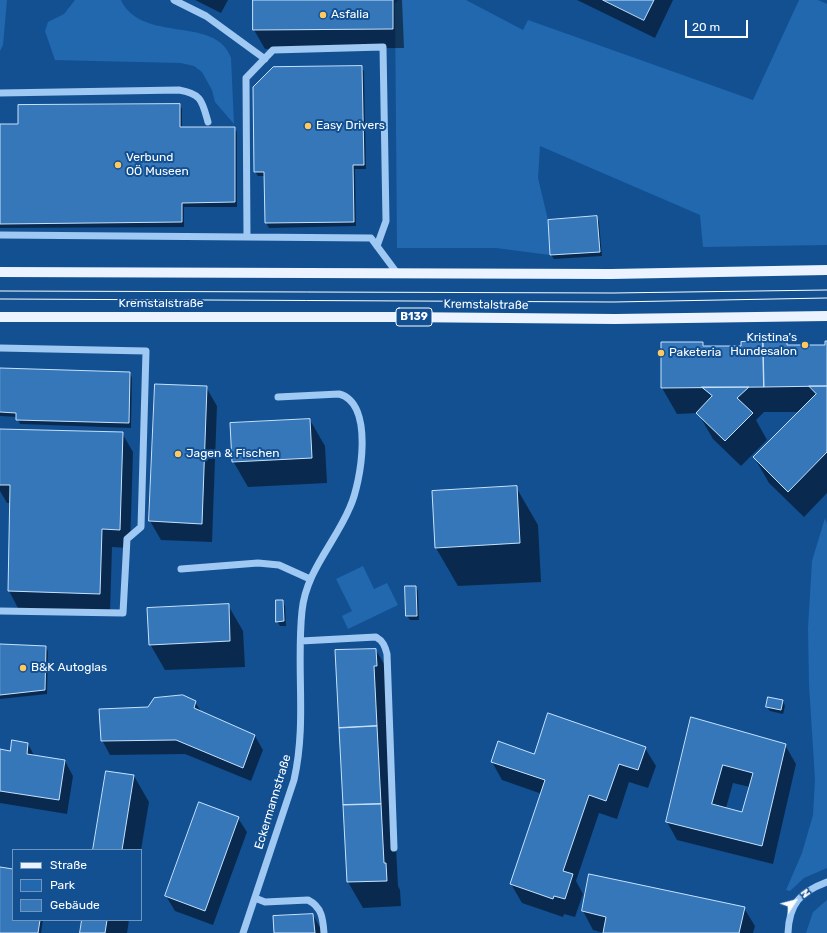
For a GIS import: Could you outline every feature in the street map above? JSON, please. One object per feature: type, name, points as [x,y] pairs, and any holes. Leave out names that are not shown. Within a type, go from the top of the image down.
[{"type":"main road","points":[[0,272],[611,274],[827,270]]},
{"type":"main road","name":"Kremstalstraße","points":[[0,317],[406,317],[615,319],[827,316]]},
{"type":"street","points":[[174,0],[206,16],[265,59]]},
{"type":"street","points":[[248,238],[246,78],[273,50],[383,47],[386,221],[377,246]]},
{"type":"street","points":[[0,93],[179,90],[193,92],[203,103],[208,122]]},
{"type":"street","points":[[0,236],[371,238],[396,273]]},
{"type":"street","points":[[0,348],[146,351],[141,527],[127,539],[123,613],[0,611]]},
{"type":"street","name":"Eckermannstraße","points":[[243,933],[294,780],[299,759],[302,723],[302,611],[310,579],[342,523],[354,495],[360,462],[361,418],[353,402],[343,395],[278,397]]},
{"type":"street","points":[[181,569],[258,562],[279,565],[310,579]]},
{"type":"street","points":[[301,642],[376,637],[381,640],[384,646],[387,654],[394,848]]},
{"type":"street","points":[[788,933],[790,915],[795,901],[814,886],[827,882]]},
{"type":"street","points":[[255,898],[265,902],[308,900],[319,909],[322,915],[324,933]]},
{"type":"green space","points":[[0,0],[7,0],[3,45],[0,51]]},
{"type":"green space","points":[[75,0],[121,0],[131,13],[145,22],[195,32],[211,37],[223,45],[231,58],[234,124],[215,102],[212,90],[202,72],[194,66],[181,63],[55,60],[45,31],[48,22],[64,14]]},
{"type":"green space","points":[[398,0],[466,0],[523,30],[528,20],[753,100],[799,0],[818,0],[827,4],[827,245],[703,247],[700,215],[540,146],[538,178],[548,220],[550,255],[496,248],[397,248],[395,4]]},
{"type":"green space","points":[[825,518],[827,524],[827,868],[804,878],[790,891],[786,890],[802,853],[813,815],[815,779],[809,685],[808,628],[812,561]]},
{"type":"green space","points":[[363,566],[374,589],[387,583],[398,605],[348,629],[342,616],[352,611],[336,579]]},
{"type":"green space","points":[[827,900],[827,933],[806,933],[813,912]]},
{"type":"building","name":"Asfalia","points":[[253,0],[393,0],[393,29],[253,30]]},
{"type":"building","points":[[603,0],[654,0],[644,20]]},
{"type":"building","name":"Easy Drivers","points":[[362,66],[364,165],[353,165],[354,222],[265,223],[264,172],[254,172],[253,87],[273,67]]},
{"type":"building","name":"Verbund OÖ Museen","points":[[180,104],[180,127],[235,127],[235,202],[182,203],[182,222],[0,224],[0,124],[18,124],[18,105]]},
{"type":"building","points":[[597,216],[600,252],[550,255],[548,220]]},
{"type":"building","points":[[763,341],[787,341],[787,345],[825,345],[825,341],[827,341],[827,386],[764,387]]},
{"type":"building","points":[[763,341],[764,387],[661,388],[661,342],[703,342],[703,346],[741,346],[741,342]]},
{"type":"building","points":[[0,368],[130,372],[129,423],[16,420],[16,413],[0,412]]},
{"type":"building","name":"Jagen & Fischen","points":[[155,384],[207,386],[202,524],[149,521]]},
{"type":"building","points":[[809,386],[827,386],[827,452],[788,492],[753,457],[816,394]]},
{"type":"building","points":[[702,387],[749,387],[737,398],[753,413],[725,441],[696,413],[712,396]]},
{"type":"building","points":[[310,419],[312,458],[232,462],[230,423]]},
{"type":"building","points":[[0,429],[123,432],[120,530],[102,529],[100,594],[8,591],[10,485],[0,485]]},
{"type":"building","points":[[517,486],[520,543],[435,548],[432,491]]},
{"type":"building","points":[[405,586],[416,586],[417,616],[406,616]]},
{"type":"building","points":[[276,600],[283,600],[284,621],[276,622]]},
{"type":"building","points":[[229,604],[230,641],[149,645],[147,608]]},
{"type":"building","name":"B&K Autoglas","points":[[0,644],[46,646],[45,690],[0,695]]},
{"type":"building","points":[[376,649],[377,666],[374,666],[377,726],[339,728],[335,650]]},
{"type":"building","points":[[183,695],[196,701],[194,708],[255,735],[243,768],[176,740],[101,741],[99,709],[148,707],[154,698]]},
{"type":"building","points":[[768,697],[783,700],[781,710],[766,707]]},
{"type":"building","points":[[548,713],[646,747],[638,770],[619,764],[606,801],[589,795],[563,871],[573,874],[565,899],[554,896],[553,899],[510,884],[545,780],[491,762],[498,741],[534,754]]},
{"type":"building","points":[[691,717],[786,744],[762,846],[666,822]],"holes":[[[723,765],[753,773],[742,812],[712,804]]]},
{"type":"building","points":[[377,726],[381,804],[343,805],[339,728]]},
{"type":"building","points":[[12,740],[28,743],[27,754],[65,760],[59,800],[0,791],[0,749],[10,751]]},
{"type":"building","points":[[106,771],[134,775],[122,849],[93,849]]},
{"type":"building","points":[[199,802],[239,817],[205,911],[165,896]]},
{"type":"building","points":[[381,804],[384,863],[386,863],[387,881],[347,882],[343,805]]},
{"type":"building","points":[[0,867],[12,869],[12,921],[40,921],[38,933],[0,933]]},
{"type":"building","points":[[589,874],[745,907],[739,933],[603,933],[606,917],[582,911]]},
{"type":"building","points":[[313,914],[315,933],[274,933],[273,916]]},
{"type":"building","points":[[82,921],[107,921],[105,933],[80,933]]},
{"type":"tram line","points":[[0,291],[613,293],[827,290]]},
{"type":"tram line","points":[[0,299],[614,302],[827,298]]},
{"type":"place","name":"Asfalia","points":[[323,15]]},
{"type":"place","name":"Easy Drivers","points":[[308,126]]},
{"type":"place","name":"Verbund OÖ Museen","points":[[118,165]]},
{"type":"place","name":"Kristina's Hundesalon","points":[[805,345]]},
{"type":"place","name":"Paketeria","points":[[661,353]]},
{"type":"place","name":"Jagen & Fischen","points":[[178,454]]},
{"type":"place","name":"B&K Autoglas","points":[[23,668]]}]
